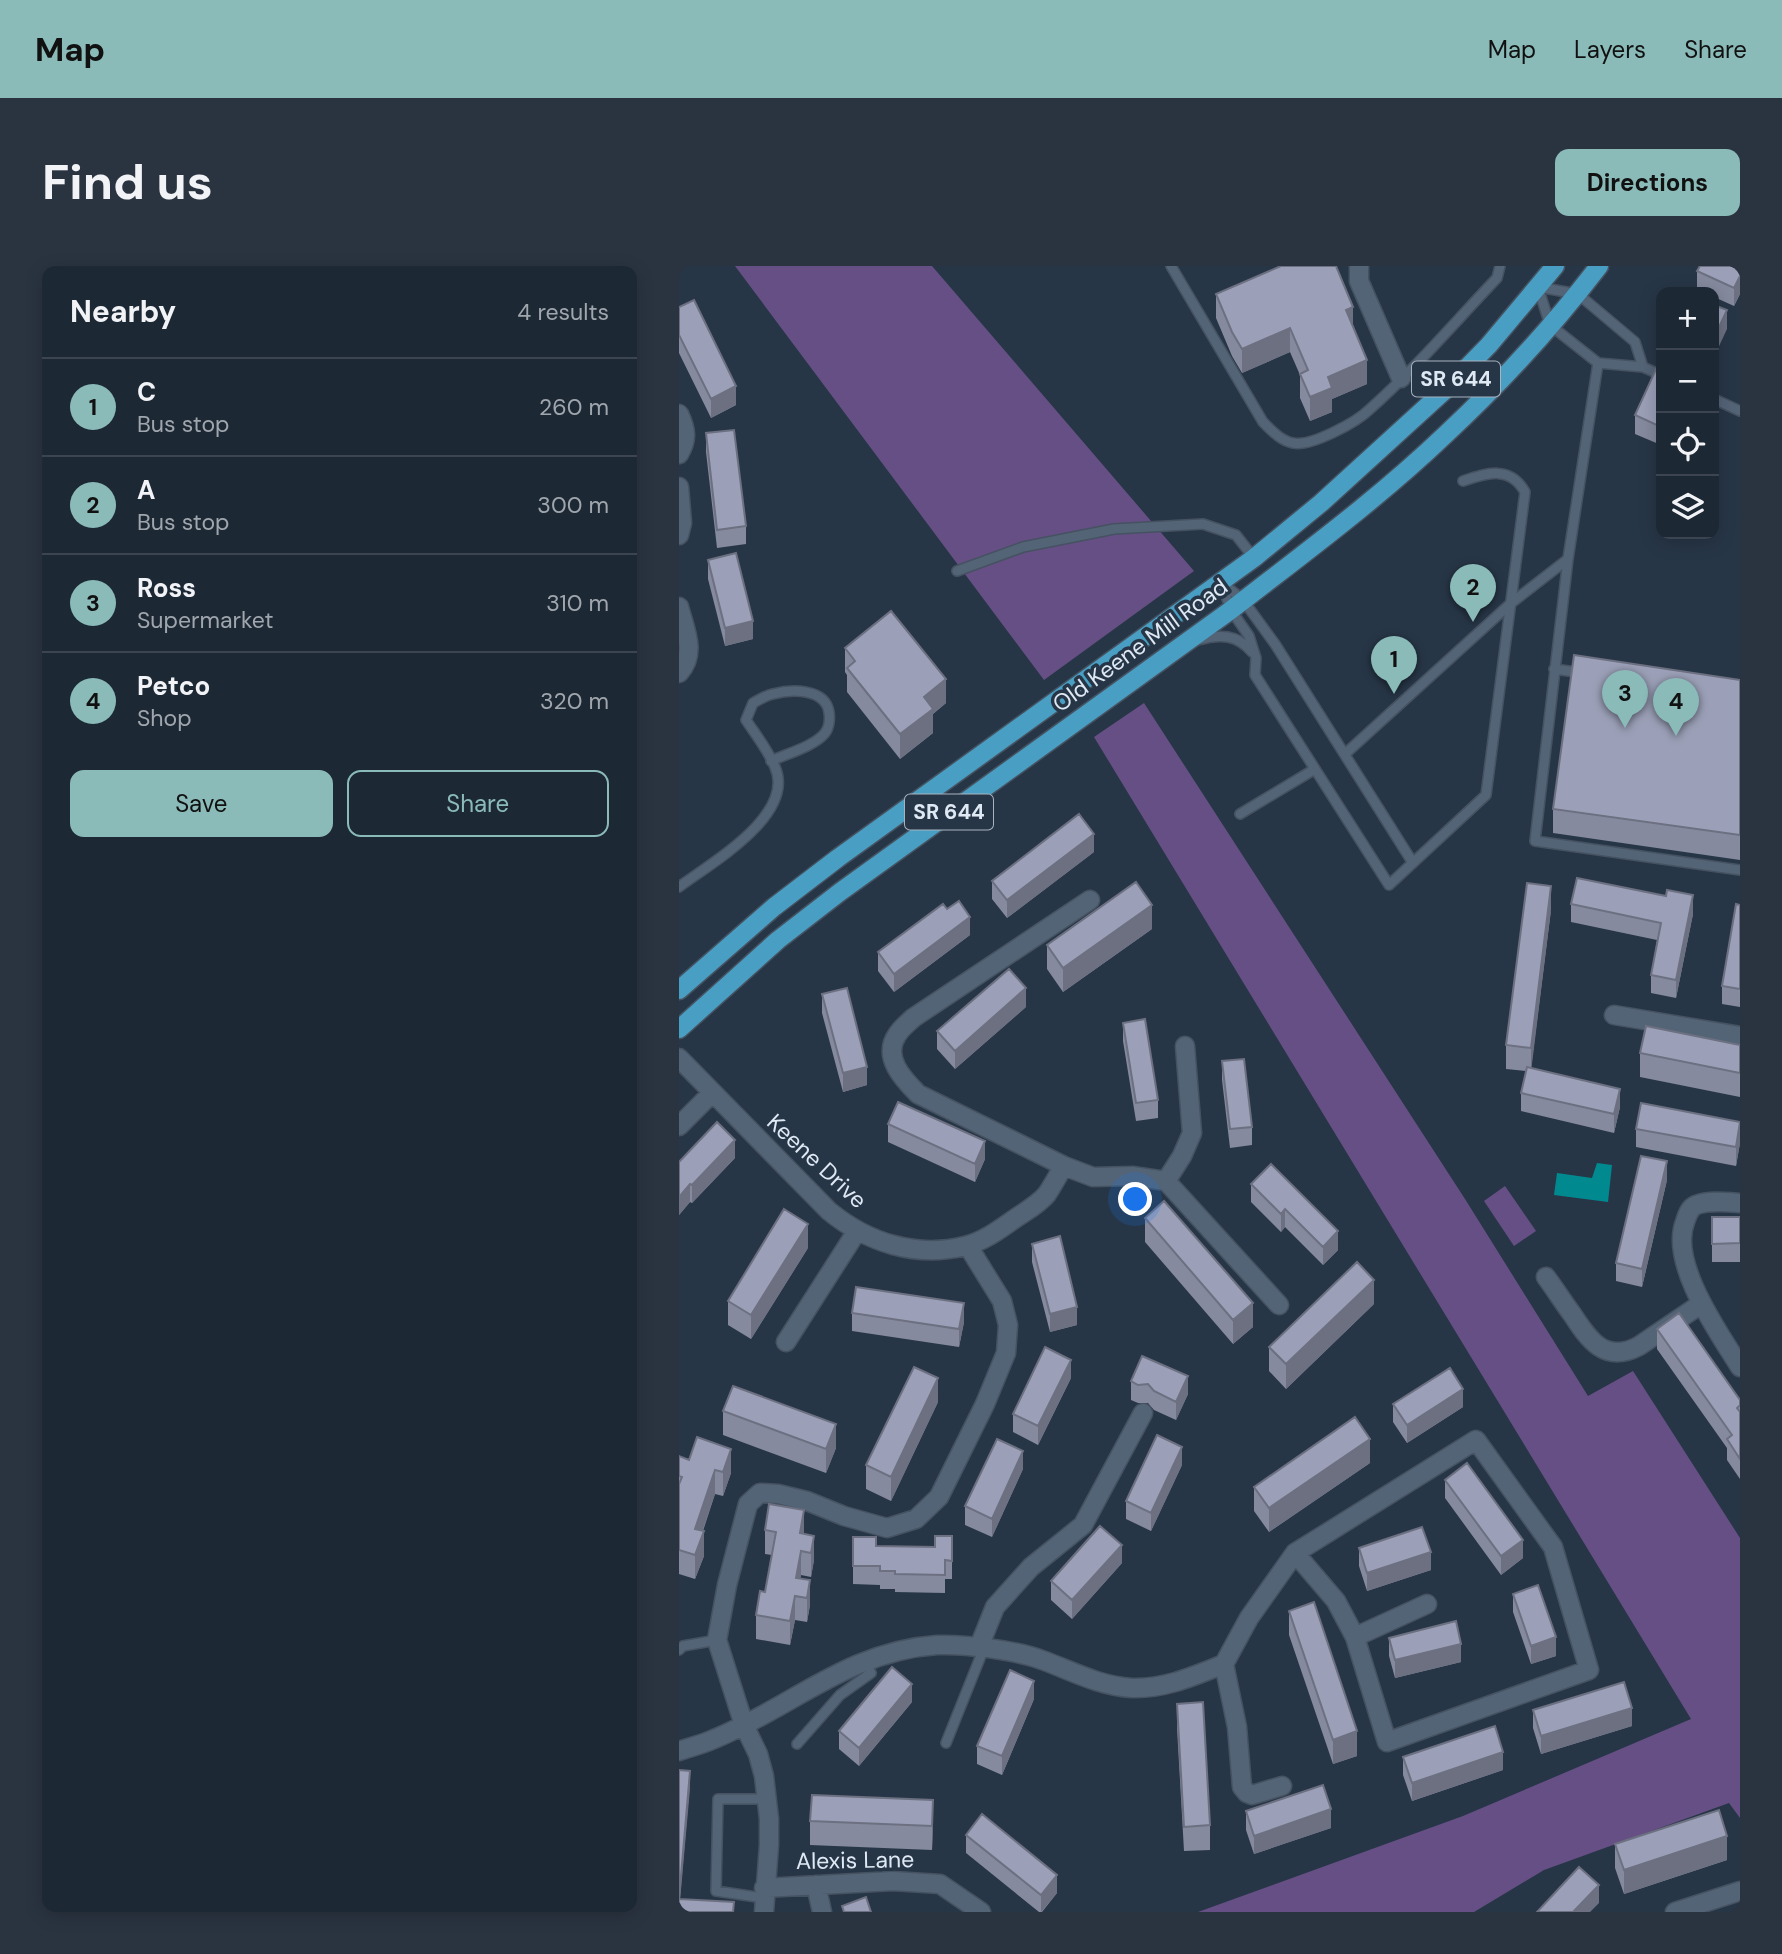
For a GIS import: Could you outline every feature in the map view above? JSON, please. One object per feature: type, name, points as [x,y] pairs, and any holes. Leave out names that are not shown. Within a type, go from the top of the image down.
[{"type":"main road","name":"Old Keene Mill Road","points":[[679,990],[774,906],[1254,558],[1357,471],[1445,390],[1489,345],[1555,266]]},
{"type":"main road","name":"Old Keene Mill Road","points":[[679,1029],[778,940],[840,892],[1237,605],[1386,487],[1445,436],[1511,369],[1578,294],[1599,266]]},
{"type":"street","points":[[1359,266],[1359,281],[1401,379]]},
{"type":"street","points":[[679,414],[686,429],[685,445],[679,454]]},
{"type":"street","points":[[679,487],[682,523],[679,535]]},
{"type":"street","points":[[679,607],[690,648],[685,667],[679,673]]},
{"type":"street","points":[[1090,900],[913,1018],[896,1035],[891,1049],[894,1063],[905,1081],[918,1094],[1064,1166],[1093,1177],[1132,1176],[1165,1181],[1279,1305]]},
{"type":"street","points":[[1614,1015],[1740,1036]]},
{"type":"street","points":[[1165,1181],[1182,1156],[1192,1133],[1185,1046]]},
{"type":"street","name":"Keene Drive","points":[[679,1058],[829,1211],[872,1239],[900,1247],[937,1250],[968,1246],[996,1232],[1038,1203],[1064,1166]]},
{"type":"street","points":[[679,1126],[712,1093]]},
{"type":"street","points":[[1740,1203],[1710,1202],[1695,1205],[1690,1209],[1683,1228],[1684,1259],[1701,1304],[1740,1367]]},
{"type":"street","points":[[786,1342],[857,1231]]},
{"type":"street","points":[[764,1899],[769,1845],[764,1776],[758,1754],[744,1725],[717,1640],[727,1585],[748,1504],[760,1493],[778,1494],[887,1528],[916,1519],[939,1497],[985,1404],[1006,1353],[1008,1325],[1002,1301],[968,1246]]},
{"type":"street","points":[[1546,1277],[1589,1339],[1603,1349],[1617,1353],[1628,1352],[1639,1346],[1701,1304]]},
{"type":"street","points":[[982,1647],[995,1607],[1031,1567],[1083,1525],[1143,1413]]},
{"type":"street","points":[[1282,1786],[1252,1796],[1242,1787],[1237,1727],[1224,1664],[1248,1618],[1295,1553],[1476,1440],[1553,1547],[1589,1670],[1387,1742],[1355,1637],[1336,1601],[1295,1553]]},
{"type":"street","points":[[1355,1637],[1427,1604]]},
{"type":"street","points":[[679,1751],[713,1740],[744,1725],[837,1673],[883,1655],[919,1647],[982,1647],[1038,1659],[1095,1682],[1131,1688],[1159,1686],[1224,1664]]},
{"type":"street","name":"Alexis Lane","points":[[764,1899],[815,1885],[893,1881],[940,1884],[981,1912]]},
{"type":"street","points":[[815,1885],[822,1912]]},
{"type":"street","points":[[1675,1912],[1740,1892]]},
{"type":"lane","points":[[1171,266],[1263,422],[1277,436],[1294,444],[1311,442],[1368,412],[1497,278],[1500,266]]},
{"type":"lane","points":[[1643,367],[1635,342],[1578,294],[1538,287],[1550,325],[1598,363],[1643,367],[1656,373]]},
{"type":"lane","points":[[1598,363],[1568,559],[1535,841],[1740,870]]},
{"type":"lane","points":[[1719,401],[1740,411]]},
{"type":"lane","points":[[1221,582],[1237,605],[1249,636],[1256,657],[1255,675],[1389,885],[1486,795],[1525,492],[1520,483],[1506,474],[1487,474],[1463,481]]},
{"type":"lane","points":[[957,571],[1023,547],[1075,537],[1114,530],[1203,524],[1236,535],[1254,558]]},
{"type":"lane","points":[[1345,754],[1510,604],[1568,559]]},
{"type":"lane","points":[[1221,582],[1237,605],[1275,644],[1413,863]]},
{"type":"lane","points":[[1183,644],[1203,638],[1227,636],[1246,645],[1256,657]]},
{"type":"lane","points":[[1554,669],[1596,676]]},
{"type":"lane","points":[[679,887],[747,837],[768,814],[778,790],[776,768],[771,761],[746,720],[753,704],[772,694],[802,691],[819,696],[828,707],[830,718],[826,732],[814,742],[771,761]]},
{"type":"lane","points":[[1240,814],[1315,769]]},
{"type":"lane","points":[[679,1650],[683,1646],[717,1640]]},
{"type":"lane","points":[[946,1743],[982,1647]]},
{"type":"lane","points":[[797,1744],[841,1695],[871,1673],[865,1661]]},
{"type":"lane","points":[[764,1899],[716,1892],[718,1799],[767,1799]]},
{"type":"shaded area","points":[[735,266],[932,266],[1194,571],[1044,680]]},
{"type":"shaded area","points":[[1144,703],[1465,1199],[1588,1396],[1633,1371],[1740,1538],[1740,1818],[1729,1803],[1544,1870],[1474,1912],[1198,1912],[1463,1816],[1691,1719],[1094,737]]},
{"type":"shaded area","points":[[1597,1163],[1612,1165],[1608,1202],[1554,1195],[1557,1173],[1592,1178]]},
{"type":"shaded area","points":[[1505,1186],[1536,1231],[1514,1246],[1484,1201]]},
{"type":"building","points":[[1281,266],[1336,266],[1353,307],[1346,310],[1367,360],[1328,377],[1332,388],[1310,397],[1300,374],[1308,370],[1290,328],[1242,349],[1216,294]]},
{"type":"building","points":[[1700,266],[1740,266],[1740,276],[1734,288],[1697,271]]},
{"type":"building","points":[[694,300],[736,386],[711,399],[679,335],[679,307]]},
{"type":"building","points":[[1719,307],[1727,310],[1719,327]]},
{"type":"building","points":[[1656,369],[1656,425],[1635,415]]},
{"type":"building","points":[[734,430],[746,526],[717,530],[706,433]]},
{"type":"building","points":[[736,553],[753,621],[725,628],[708,560]]},
{"type":"building","points":[[891,611],[946,679],[924,697],[933,709],[900,734],[847,668],[855,661],[845,648]]},
{"type":"building","points":[[1574,655],[1740,680],[1740,835],[1553,809]]},
{"type":"building","points":[[1079,814],[1094,834],[1007,900],[992,881]]},
{"type":"building","points":[[1577,878],[1666,896],[1667,890],[1693,895],[1676,980],[1651,975],[1661,923],[1571,904]]},
{"type":"building","points":[[1136,882],[1152,905],[1063,968],[1047,945]]},
{"type":"building","points":[[1527,883],[1551,886],[1531,1048],[1506,1045]]},
{"type":"building","points":[[959,901],[970,917],[894,974],[878,952],[943,904],[947,909]]},
{"type":"building","points":[[1736,904],[1740,905],[1740,989],[1722,986]]},
{"type":"building","points":[[1009,969],[1026,988],[955,1051],[937,1031]]},
{"type":"building","points":[[847,988],[867,1067],[843,1073],[822,994]]},
{"type":"building","points":[[1145,1019],[1158,1100],[1136,1103],[1123,1023]]},
{"type":"building","points":[[1646,1026],[1740,1045],[1740,1073],[1640,1053]]},
{"type":"building","points":[[1244,1059],[1252,1127],[1230,1129],[1222,1061]]},
{"type":"building","points":[[1527,1067],[1620,1089],[1614,1114],[1521,1093]]},
{"type":"building","points":[[898,1102],[985,1141],[975,1164],[888,1124]]},
{"type":"building","points":[[1641,1103],[1740,1122],[1736,1147],[1636,1129]]},
{"type":"building","points":[[717,1122],[735,1140],[679,1197],[679,1162]]},
{"type":"building","points":[[1641,1156],[1667,1161],[1642,1269],[1616,1263]]},
{"type":"building","points":[[1271,1164],[1338,1231],[1323,1247],[1285,1209],[1281,1214],[1251,1184]]},
{"type":"building","points":[[1164,1201],[1253,1303],[1233,1320],[1145,1218]]},
{"type":"building","points":[[784,1209],[808,1224],[751,1315],[728,1301]]},
{"type":"building","points":[[1712,1217],[1740,1217],[1740,1243],[1712,1244]]},
{"type":"building","points":[[1060,1236],[1077,1307],[1050,1314],[1032,1244]]},
{"type":"building","points":[[1357,1262],[1374,1280],[1286,1364],[1269,1347]]},
{"type":"building","points":[[856,1287],[964,1303],[959,1329],[852,1313]]},
{"type":"building","points":[[1679,1313],[1740,1400],[1737,1408],[1740,1412],[1740,1459],[1727,1439],[1732,1435],[1657,1329]]},
{"type":"building","points":[[1045,1347],[1071,1360],[1038,1426],[1013,1414]]},
{"type":"building","points":[[1142,1356],[1188,1376],[1176,1402],[1154,1391],[1148,1384],[1138,1385],[1131,1381]]},
{"type":"building","points":[[914,1367],[938,1378],[891,1477],[866,1465]]},
{"type":"building","points":[[1450,1368],[1463,1389],[1407,1425],[1393,1404]]},
{"type":"building","points":[[733,1386],[836,1424],[826,1449],[723,1411]]},
{"type":"building","points":[[1355,1417],[1370,1439],[1269,1508],[1254,1487]]},
{"type":"building","points":[[1157,1435],[1182,1447],[1151,1513],[1126,1501]]},
{"type":"building","points":[[697,1437],[731,1449],[723,1472],[715,1470],[695,1529],[704,1531],[695,1555],[679,1550],[679,1484],[682,1477],[679,1476],[679,1456],[689,1460]]},
{"type":"building","points":[[997,1439],[1023,1451],[992,1519],[965,1506]]},
{"type":"building","points":[[1467,1463],[1523,1540],[1501,1556],[1445,1480]]},
{"type":"building","points":[[769,1504],[804,1510],[800,1533],[814,1536],[811,1553],[801,1551],[796,1578],[810,1580],[807,1598],[795,1596],[790,1621],[756,1615],[760,1591],[765,1592],[776,1532],[765,1530]]},
{"type":"building","points":[[1100,1526],[1122,1545],[1072,1600],[1051,1581]]},
{"type":"building","points":[[1422,1527],[1431,1552],[1367,1573],[1359,1548]]},
{"type":"building","points":[[935,1536],[952,1536],[952,1561],[945,1560],[945,1575],[895,1574],[895,1571],[880,1571],[880,1566],[853,1566],[853,1537],[876,1537],[876,1546],[935,1547]]},
{"type":"building","points":[[1538,1585],[1556,1637],[1531,1646],[1513,1594]]},
{"type":"building","points":[[1314,1602],[1357,1731],[1333,1740],[1289,1611]]},
{"type":"building","points":[[1456,1621],[1461,1644],[1395,1660],[1389,1638]]},
{"type":"building","points":[[892,1667],[912,1684],[859,1748],[839,1731]]},
{"type":"building","points":[[1010,1670],[1034,1681],[1002,1756],[977,1746]]},
{"type":"building","points":[[1624,1682],[1632,1708],[1541,1736],[1533,1710]]},
{"type":"building","points":[[1203,1702],[1210,1825],[1184,1827],[1177,1704]]},
{"type":"building","points":[[1495,1726],[1503,1752],[1412,1783],[1403,1757]]},
{"type":"building","points":[[679,1770],[690,1771],[679,1899]]},
{"type":"building","points":[[1323,1785],[1331,1809],[1254,1836],[1246,1811]]},
{"type":"building","points":[[812,1795],[933,1800],[932,1826],[810,1821]]},
{"type":"building","points":[[1719,1810],[1727,1836],[1624,1870],[1615,1844]]},
{"type":"building","points":[[982,1814],[1057,1875],[1041,1895],[966,1835]]},
{"type":"building","points":[[1579,1867],[1599,1885],[1573,1912],[1537,1912]]},
{"type":"building","points":[[866,1897],[871,1912],[844,1912],[842,1906]]},
{"type":"building","points":[[679,1899],[734,1902],[733,1912],[679,1912]]},
{"type":"place","name":"A","points":[[1473,622]]},
{"type":"place","name":"C","points":[[1394,694]]},
{"type":"place","name":"Ross","points":[[1625,728]]},
{"type":"place","name":"Petco","points":[[1676,736]]}]
